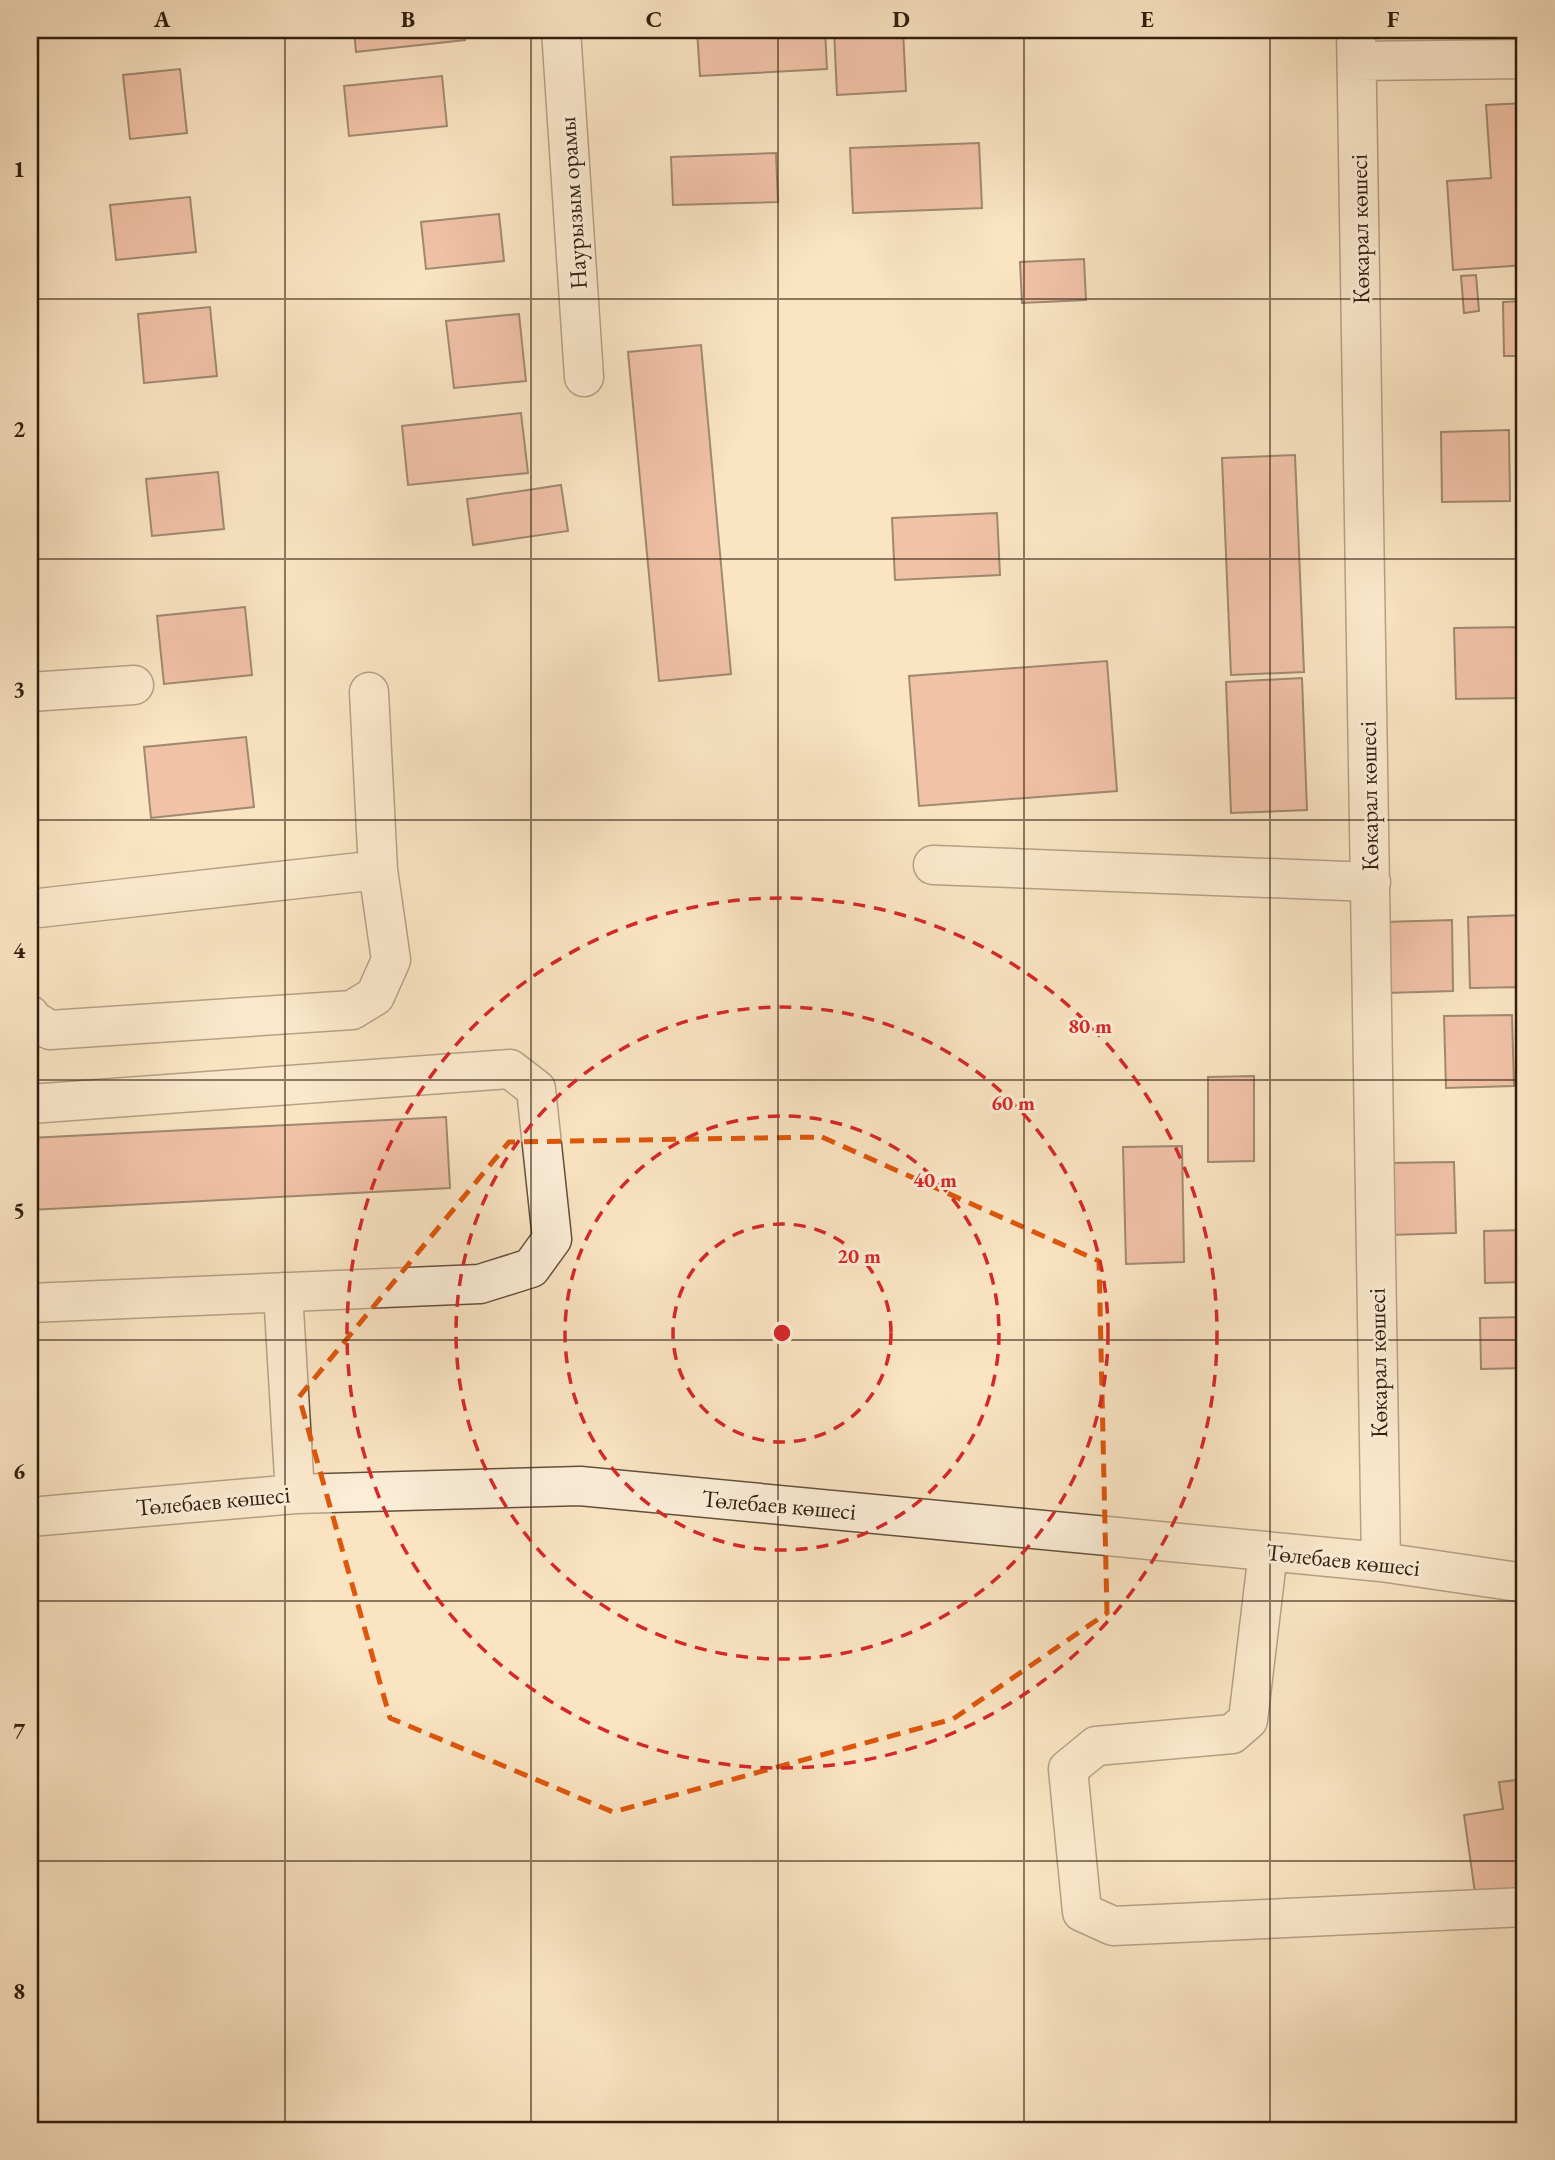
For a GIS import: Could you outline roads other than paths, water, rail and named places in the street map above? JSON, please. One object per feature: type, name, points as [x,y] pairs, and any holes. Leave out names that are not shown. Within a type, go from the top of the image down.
[{"type":"street","name":"Наурызым орамы","points":[[561,30],[584,377]]},
{"type":"street","points":[[1357,46],[1525,59]]},
{"type":"street","name":"Көкарал көшесі","points":[[1357,46],[1381,1562]]},
{"type":"street","points":[[30,692],[134,685]]},
{"type":"street","points":[[30,1015],[31,1019],[50,1030],[352,1010],[375,996],[391,960],[378,870],[369,692]]},
{"type":"street","points":[[933,864],[1371,882]]},
{"type":"street","points":[[30,909],[378,870]]},
{"type":"street","points":[[30,1104],[510,1069],[536,1089],[552,1239],[531,1268],[480,1284],[30,1303]]},
{"type":"street","points":[[283,1292],[295,1494]]},
{"type":"street","name":"Төлебаев көшесі","points":[[30,1517],[295,1494],[580,1486],[1381,1562],[1525,1583]]},
{"type":"street","points":[[1268,1552],[1248,1720],[1233,1734],[1096,1746],[1068,1769],[1082,1912],[1113,1926],[1525,1907]]}]
